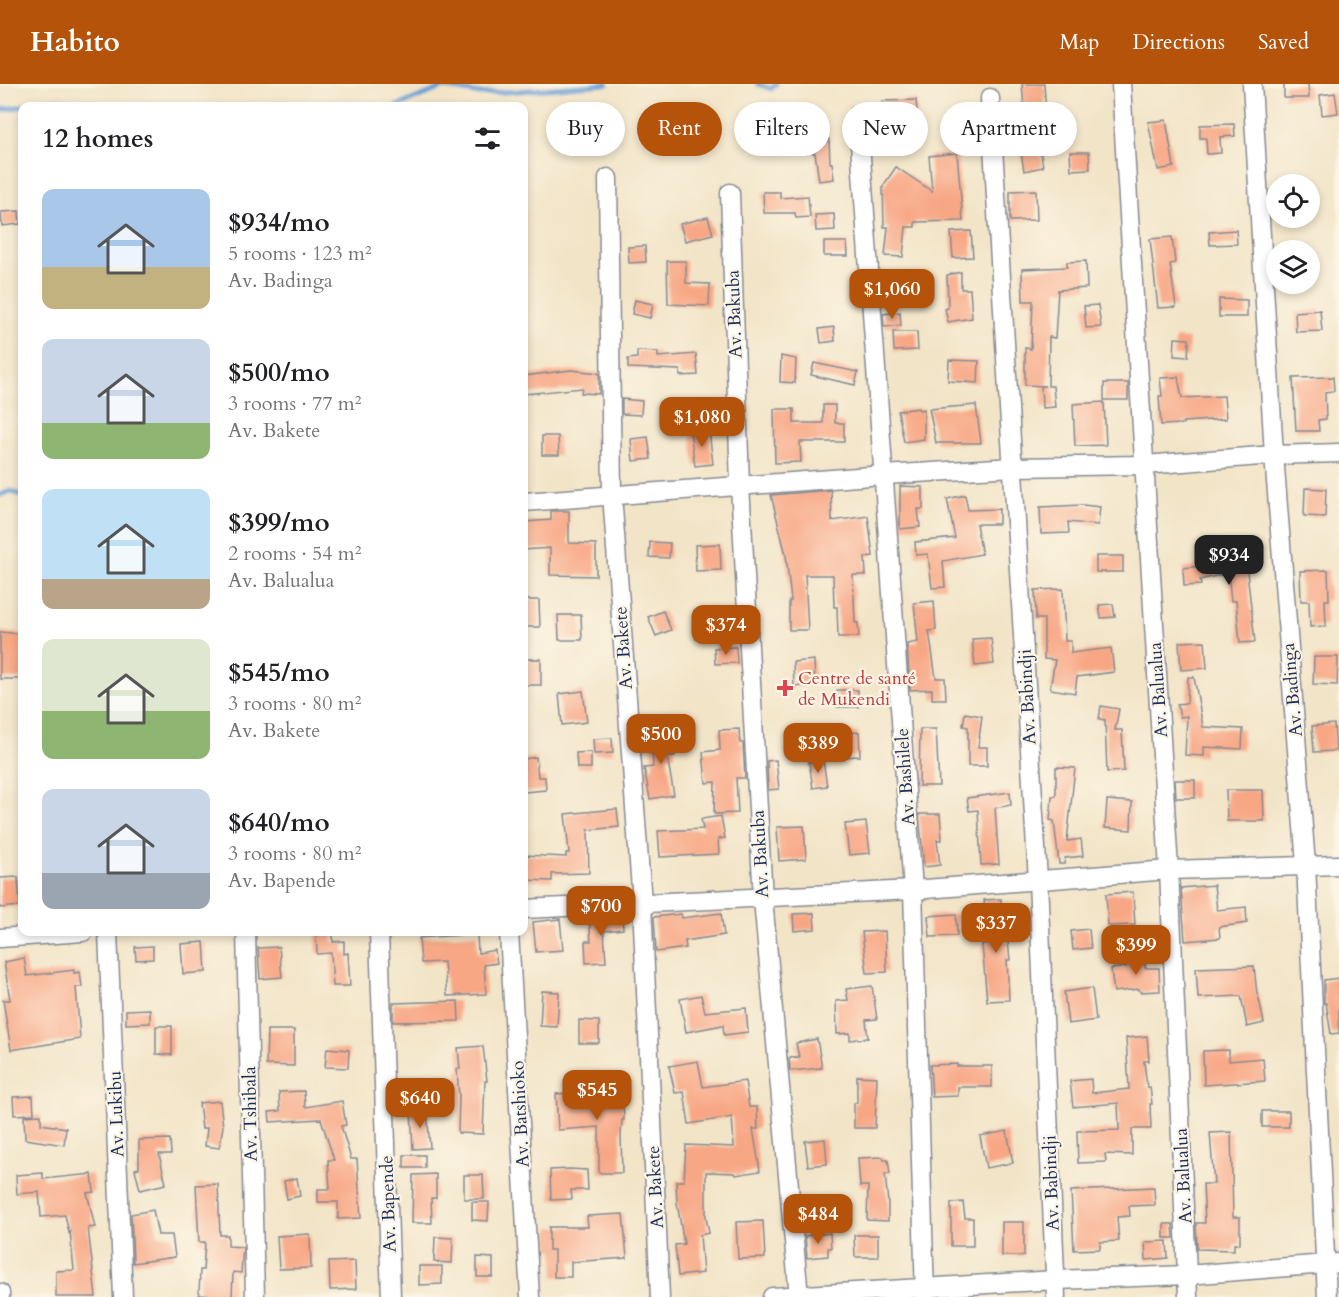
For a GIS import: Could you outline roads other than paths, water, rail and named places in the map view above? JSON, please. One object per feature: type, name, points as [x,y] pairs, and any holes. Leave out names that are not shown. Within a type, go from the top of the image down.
[{"type":"street","name":"Av. Balualua","points":[[1121,84],[1169,870],[1188,1297]]},
{"type":"street","name":"Av. Badinga","points":[[1252,84],[1274,455],[1306,866],[1332,1264],[1326,1297]]},
{"type":"street","name":"Av. Babindji","points":[[990,98],[1038,880],[1056,1289]]},
{"type":"street","name":"Av. Bashilele","points":[[861,156],[913,890],[925,1292]]},
{"type":"street","name":"Av. Bakete","points":[[608,178],[612,494],[642,903],[660,1297]]},
{"type":"street","name":"Av. Bakuba","points":[[730,193],[740,485],[763,898],[799,1296]]},
{"type":"street","points":[[528,502],[1013,467],[1144,465],[1274,455],[1339,453]]},
{"type":"street","points":[[528,909],[913,890],[1169,870],[1339,865]]},
{"type":"street","points":[[0,938],[28,936]]},
{"type":"street","name":"Av. Lukibu","points":[[108,936],[123,1297]]},
{"type":"street","name":"Av. Tshibala","points":[[246,936],[255,1297]]},
{"type":"street","name":"Av. Bapende","points":[[379,936],[391,1297]]},
{"type":"street","name":"Av. Batshioko","points":[[509,936],[531,1297]]},
{"type":"street","points":[[772,1297],[1056,1289],[1187,1275],[1332,1264]]},
{"type":"waterway","points":[[407,102],[444,87],[480,94],[607,84]]},
{"type":"waterway","points":[[758,84],[771,89],[776,84]]},
{"type":"waterway","points":[[46,102],[57,100],[67,102]]},
{"type":"waterway","points":[[0,110],[18,107]]},
{"type":"waterway","points":[[0,495],[11,491],[18,494]]},
{"type":"place","name":"Centre de santé de Mukendi","points":[[785,688]]}]
